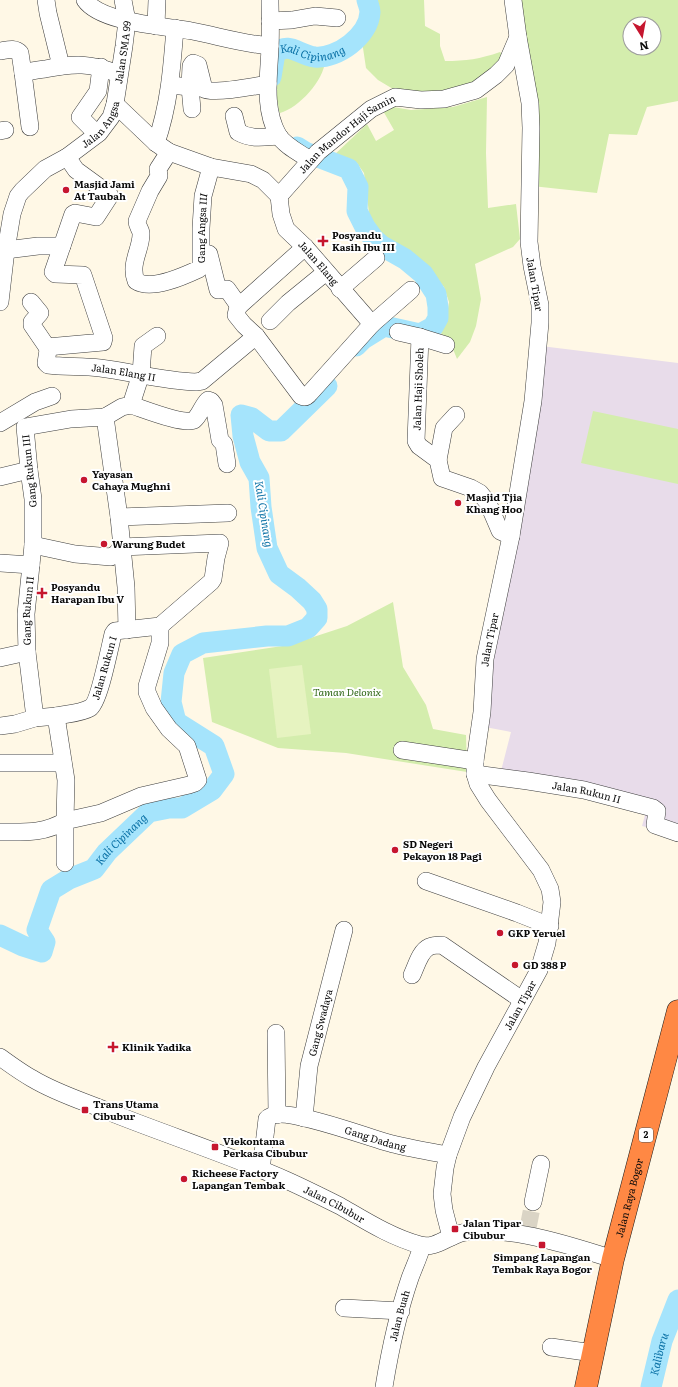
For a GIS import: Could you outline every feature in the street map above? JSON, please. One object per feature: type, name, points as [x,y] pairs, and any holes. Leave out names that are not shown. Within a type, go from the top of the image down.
[{"type":"highway","name":"Jalan Raya Bogor","points":[[586,1387],[620,1261],[678,1011]]},
{"type":"highway","name":"Jalan Raya Bogor","points":[[620,1261],[678,1060]]},
{"type":"highway","name":"Jalan Raya Bogor","points":[[598,1346],[599,1387]]},
{"type":"street","points":[[46,0],[61,66]]},
{"type":"street","points":[[85,0],[88,5],[101,12],[127,21],[176,28],[255,45],[270,46]]},
{"type":"street","name":"Jalan SMA 99","points":[[115,104],[127,21],[124,0]]},
{"type":"street","points":[[156,26],[157,0]]},
{"type":"street","points":[[270,0],[268,84],[270,111],[279,136],[297,152],[313,157]]},
{"type":"street","name":"Jalan Tipar","points":[[451,1237],[447,1226],[443,1201],[443,1181],[448,1155],[462,1117],[486,1067],[539,970],[544,956],[550,926],[552,902],[550,889],[535,861],[478,784],[475,767],[482,712],[485,659],[511,536],[535,384],[541,312],[529,242],[532,128],[530,103],[513,0]]},
{"type":"street","points":[[270,21],[292,20],[314,8],[337,18]]},
{"type":"street","points":[[163,148],[163,123],[170,85],[176,28]]},
{"type":"street","name":"Jalan Mandor Haji Samin","points":[[279,196],[313,157],[371,110],[392,98],[400,97],[421,100],[444,99],[476,90],[506,66],[518,37]]},
{"type":"street","points":[[0,51],[18,50],[20,53],[30,127]]},
{"type":"street","points":[[192,110],[190,88],[191,66],[193,63],[198,65],[204,89],[206,91],[268,84]]},
{"type":"street","points":[[23,73],[61,66],[88,65],[101,67],[119,74]]},
{"type":"street","points":[[97,134],[80,117],[98,91],[101,67]]},
{"type":"street","points":[[170,85],[190,88]]},
{"type":"street","name":"Jalan Angsa","points":[[0,302],[5,238],[15,203],[22,190],[45,169],[67,156],[97,134],[111,117],[115,104],[163,148],[211,167],[241,171],[251,174],[263,180],[279,196]]},
{"type":"street","points":[[234,116],[238,132],[243,135],[261,138],[279,136]]},
{"type":"street","name":"Gang Angsa III","points":[[163,148],[158,168],[159,176],[138,217],[137,226],[140,233],[134,269],[135,279],[142,284],[153,284],[185,275],[199,269],[203,196],[211,167]]},
{"type":"street","points":[[31,302],[40,313],[32,322],[32,325],[47,346],[103,342],[104,338],[83,275],[55,274],[53,272],[73,214],[75,213],[96,217],[109,197],[108,194],[76,170],[67,156]]},
{"type":"street","name":"Jalan Elang","points":[[279,196],[281,214],[286,229],[305,247],[372,324]]},
{"type":"street","points":[[5,238],[38,246],[62,246]]},
{"type":"street","points":[[238,310],[305,247]]},
{"type":"street","points":[[209,254],[218,290],[227,290],[244,325],[256,336],[300,396],[303,397],[307,397],[310,394],[372,324],[411,290]]},
{"type":"street","points":[[340,288],[376,258]]},
{"type":"street","points":[[270,321],[288,303],[326,272]]},
{"type":"street","points":[[398,332],[420,337],[446,346]]},
{"type":"street","points":[[131,405],[141,374],[143,346],[157,336]]},
{"type":"street","points":[[227,464],[224,444],[220,440],[218,434],[214,405],[208,400],[199,382],[256,336]]},
{"type":"street","name":"Jalan Haji Sholeh","points":[[420,337],[416,441],[419,446],[438,460]]},
{"type":"street","name":"Jalan Elang II","points":[[47,346],[48,350],[46,363],[48,365],[100,368],[152,377],[199,382]]},
{"type":"street","points":[[0,423],[34,402],[52,396]]},
{"type":"street","points":[[127,630],[126,587],[119,517],[105,417],[122,407],[131,405],[178,420],[191,422],[194,420],[204,403],[208,400]]},
{"type":"street","points":[[456,415],[444,428],[438,460],[442,478],[471,488],[480,493],[488,503],[500,531],[511,536]]},
{"type":"street","name":"Gang Rukun III","points":[[31,565],[33,545],[33,498],[24,427],[71,419],[105,417]]},
{"type":"street","points":[[0,477],[29,470]]},
{"type":"street","points":[[119,517],[228,513]]},
{"type":"street","points":[[0,832],[36,832],[58,825],[65,821],[101,813],[142,796],[189,785],[198,780],[187,746],[165,724],[154,708],[147,692],[147,686],[160,644],[160,626],[211,582],[213,579],[220,542],[121,547]]},
{"type":"street","points":[[33,545],[75,554],[111,557],[117,553],[121,547]]},
{"type":"street","points":[[0,563],[31,565]]},
{"type":"street","name":"Gang Rukun II","points":[[0,658],[27,652],[26,614],[31,565]]},
{"type":"street","name":"Jalan Rukun I","points":[[0,726],[15,724],[35,718],[56,716],[88,709],[94,705],[115,631],[160,626]]},
{"type":"street","points":[[27,652],[35,718]]},
{"type":"street","points":[[56,716],[66,780],[65,863]]},
{"type":"street","points":[[402,750],[475,767]]},
{"type":"street","points":[[0,763],[63,763]]},
{"type":"street","name":"Jalan Rukun II","points":[[475,767],[528,781],[584,790],[653,808],[657,811],[655,825],[678,833]]},
{"type":"street","points":[[426,881],[550,926]]},
{"type":"street","name":"Gang Swadaya","points":[[304,1118],[309,1066],[344,930]]},
{"type":"street","points":[[412,975],[427,948],[442,945],[522,1000]]},
{"type":"street","points":[[261,1170],[267,1119],[270,1116],[277,1115],[276,1033]]},
{"type":"street","name":"Jalan Cibubur","points":[[0,1057],[34,1080],[67,1096],[286,1180],[397,1237],[422,1246]]},
{"type":"street","name":"Gang Dadang","points":[[277,1115],[304,1118],[339,1126],[364,1136],[396,1145],[448,1155]]},
{"type":"street","points":[[533,1202],[541,1164]]},
{"type":"street","points":[[422,1246],[434,1244],[461,1233],[478,1231],[527,1232],[620,1261]]},
{"type":"street","name":"Jalan Buah","points":[[384,1387],[400,1310],[422,1246]]},
{"type":"street","points":[[344,1308],[400,1310]]},
{"type":"street","points":[[551,1347],[598,1346]]},
{"type":"shaded area","points":[[541,346],[678,363],[678,835],[642,826],[647,808],[501,771],[511,732],[485,727],[489,643]]},
{"type":"green space","points":[[376,0],[424,0],[425,26],[440,34],[440,46],[445,61],[473,59],[500,52],[502,54],[501,68],[445,97],[398,92],[378,80],[366,68],[363,45],[373,33],[379,8]]},
{"type":"green space","points":[[515,0],[678,0],[678,101],[647,107],[637,135],[609,134],[597,193],[532,186]]},
{"type":"green space","points":[[290,53],[316,61],[325,61],[324,68],[309,92],[295,105],[280,113],[275,84],[276,60],[282,54]]},
{"type":"green space","points":[[487,97],[486,153],[488,208],[516,204],[520,239],[513,247],[475,264],[481,299],[476,326],[470,342],[457,359],[451,344],[439,331],[446,321],[449,302],[444,287],[428,268],[395,244],[387,240],[370,221],[364,173],[357,163],[333,156],[367,124],[376,141],[394,130],[382,109],[387,106],[411,110],[453,107]]},
{"type":"green space","points":[[593,411],[678,429],[678,484],[581,463]]},
{"type":"green space","name":"Taman Delonix","points":[[393,602],[403,667],[426,705],[433,729],[466,735],[467,772],[346,753],[278,748],[212,722],[203,658],[289,645],[347,626]]},
{"type":"green space","points":[[302,665],[311,734],[277,738],[269,669]]},
{"type":"waterway","name":"Kali Cipinang","points":[[271,77],[275,53],[280,50],[290,48],[309,56],[324,57],[342,50],[350,44],[358,37],[368,21],[370,10],[367,0]]},
{"type":"waterway","name":"Kali Cipinang","points":[[297,147],[305,152],[349,169],[358,187],[357,211],[365,227],[373,238],[382,246],[405,259],[423,274],[436,294],[438,318],[433,327],[420,334],[384,326],[363,339],[356,346]]},
{"type":"waterway","name":"Kali Cipinang","points":[[0,935],[23,946],[42,952],[45,942],[37,930],[51,890],[69,879],[94,869],[107,852],[149,812],[169,808],[182,808],[212,790],[224,774],[214,746],[176,722],[171,702],[174,673],[182,654],[203,643],[267,636],[288,636],[308,628],[317,618],[317,609],[312,601],[279,574],[267,548],[261,507],[259,478],[250,462],[243,436],[241,415],[252,418],[269,431],[281,431],[327,386]]},
{"type":"waterway","name":"Kalibaru","points":[[651,1387],[662,1341],[678,1300]]},
{"type":"tunnel","points":[[528,1228],[533,1202]]},
{"type":"place","name":"Masjid Jami At Taubah","points":[[66,190]]},
{"type":"place","name":"Posyandu Kasih Ibu III","points":[[323,241]]},
{"type":"place","name":"Yayasan Cahaya Mughni","points":[[84,480]]},
{"type":"place","name":"Masjid Tjia Khang Hoo","points":[[458,503]]},
{"type":"place","name":"Warung Budet","points":[[104,544]]},
{"type":"place","name":"Posyandu Harapan Ibu V","points":[[42,593]]},
{"type":"place","name":"SD Negeri Pekayon 18 Pagi","points":[[395,850]]},
{"type":"place","name":"GKP Yeruel","points":[[500,933]]},
{"type":"place","name":"GD 388 P","points":[[515,965]]},
{"type":"place","name":"Klinik Yadika","points":[[113,1047]]},
{"type":"place","name":"Trans Utama Cibubur","points":[[85,1110]]},
{"type":"place","name":"Viekontama Perkasa Cibubur","points":[[215,1147]]},
{"type":"place","name":"Richeese Factory Lapangan Tembak","points":[[184,1179]]},
{"type":"place","name":"Jalan Tipar Cibubur","points":[[455,1229]]},
{"type":"place","name":"Simpang Lapangan Tembak Raya Bogor","points":[[542,1245]]}]
